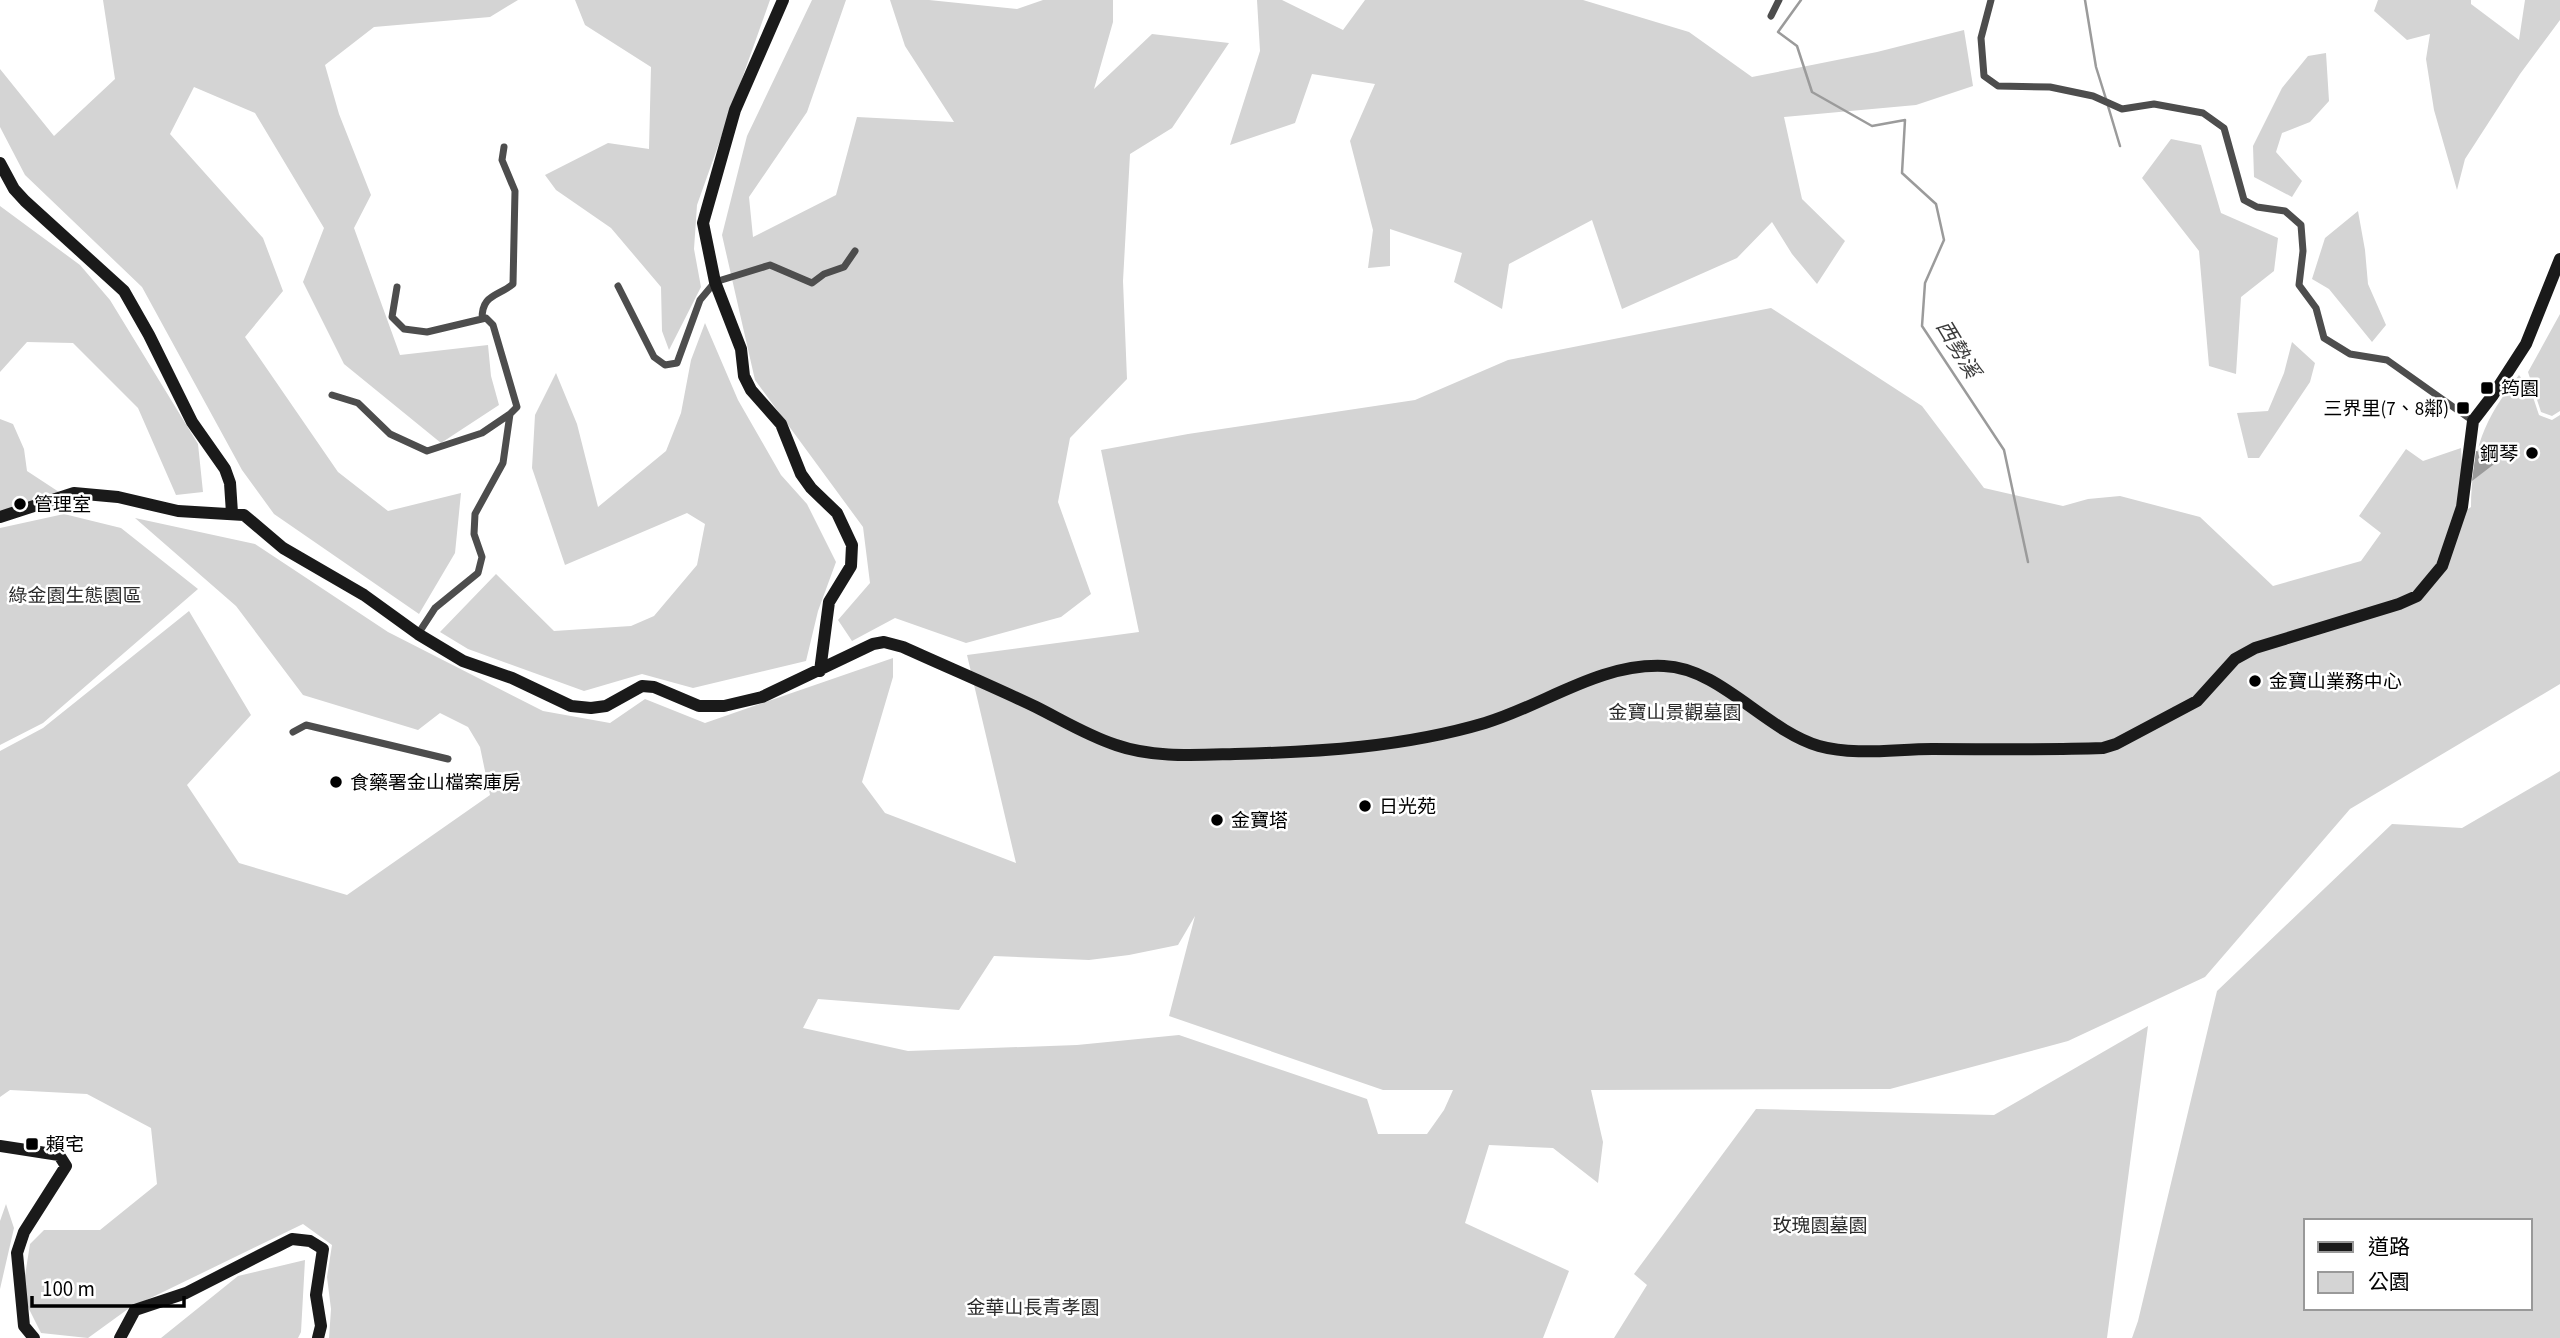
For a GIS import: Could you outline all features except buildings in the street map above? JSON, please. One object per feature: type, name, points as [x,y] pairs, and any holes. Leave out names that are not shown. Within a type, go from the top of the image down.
[{"type":"street","points":[[783,0],[735,110],[703,223],[715,282],[741,349],[744,376],[751,390],[781,424],[801,474],[811,488],[837,513],[852,545],[851,566],[829,602],[820,671]]},
{"type":"street","points":[[1771,16],[1779,0]]},
{"type":"street","points":[[1991,0],[1982,38],[1984,76],[1998,86],[2050,87],[2093,96],[2122,109],[2154,104],[2203,113],[2224,128],[2244,200],[2257,207],[2285,211],[2301,225],[2299,285],[2316,308],[2324,338],[2350,354],[2387,360],[2473,421]]},
{"type":"street","points":[[482,319],[482,307],[488,299],[513,284],[514,191],[502,160],[504,147]]},
{"type":"street","points":[[0,163],[14,189],[25,201],[124,291],[192,422],[225,469],[230,483],[232,513]]},
{"type":"street","points":[[618,286],[654,357],[665,365],[677,363],[701,300],[715,282],[770,265],[812,283],[824,274],[844,267],[855,251]]},
{"type":"street","points":[[0,517],[74,493],[118,497],[178,511],[244,515],[283,548],[364,595],[418,634],[463,661],[512,678],[571,706],[606,706],[642,686],[654,687],[699,706],[724,706],[762,697],[873,643],[894,645],[1019,699],[1115,745],[1153,754],[1324,752],[1415,739],[1486,723],[1601,676],[1631,667],[1660,666],[1682,667],[1702,676],[1789,733],[1819,746],[1849,751],[2103,748],[2116,744],[2197,701],[2235,659],[2255,648],[2399,604],[2417,596],[2442,566],[2462,507],[2473,421],[2526,344],[2560,259]]},
{"type":"street","points":[[332,395],[358,403],[390,434],[427,451],[482,433],[517,407],[493,325],[486,318],[427,332],[404,330],[392,317],[397,287]]},
{"type":"street","points":[[418,634],[435,608],[478,573],[482,557],[474,534],[475,514],[503,463],[510,414]]},
{"type":"street","points":[[293,732],[306,725],[448,759]]},
{"type":"street","points":[[0,1146],[59,1155],[66,1166],[24,1232],[17,1253],[24,1326],[34,1338]]},
{"type":"street","points":[[120,1338],[135,1310],[186,1293],[292,1239],[310,1241],[323,1249],[316,1295],[321,1326],[318,1338]]},
{"type":"green space","points":[[103,0],[518,0],[490,17],[374,27],[325,65],[339,114],[371,195],[354,228],[400,355],[488,345],[491,376],[499,405],[441,443],[344,364],[303,282],[324,228],[255,113],[194,87],[170,134],[263,238],[283,291],[245,337],[338,472],[388,511],[461,493],[455,553],[419,614],[274,514],[242,470],[142,287],[25,175],[0,127],[0,69],[54,136],[115,79]]},
{"type":"green space","points":[[575,0],[770,0],[697,205],[694,249],[701,287],[669,350],[662,331],[661,287],[611,228],[556,190],[545,175],[608,143],[649,149],[651,67],[585,25]]},
{"type":"green space","points":[[812,0],[846,0],[807,112],[749,197],[753,237],[836,195],[857,117],[954,122],[905,46],[890,0],[929,0],[1017,9],[1043,0],[1113,0],[1113,22],[1094,89],[1152,34],[1229,43],[1172,128],[1130,154],[1123,281],[1127,379],[1070,438],[1058,502],[1091,594],[1061,617],[966,643],[895,618],[852,641],[838,620],[870,583],[863,527],[755,380],[722,235],[747,136]]},
{"type":"green space","points":[[1257,0],[1282,0],[1343,30],[1365,0],[1583,0],[1689,32],[1752,77],[1877,52],[1964,30],[1973,86],[1916,105],[1784,117],[1802,199],[1845,241],[1817,284],[1792,254],[1772,222],[1737,258],[1622,309],[1592,220],[1509,264],[1502,309],[1454,282],[1462,253],[1390,229],[1390,266],[1368,268],[1373,230],[1350,141],[1375,84],[1312,74],[1295,123],[1230,145],[1260,51]]},
{"type":"green space","points":[[2378,0],[2471,0],[2471,4],[2519,40],[2525,0],[2560,0],[2560,20],[2520,74],[2465,159],[2457,190],[2434,110],[2426,59],[2430,34],[2407,40],[2374,11]]},
{"type":"green space","points":[[2326,53],[2329,101],[2310,122],[2282,133],[2276,152],[2302,181],[2292,197],[2254,177],[2253,146],[2282,88],[2308,56]]},
{"type":"green space","points":[[2171,139],[2201,145],[2221,213],[2278,238],[2274,271],[2241,297],[2236,374],[2209,366],[2199,251],[2142,178]]},
{"type":"green space","points":[[0,206],[80,265],[110,300],[198,444],[203,492],[176,495],[138,408],[73,343],[27,342],[0,372]]},
{"type":"green space","points":[[2358,211],[2368,284],[2386,325],[2372,342],[2329,289],[2312,279],[2325,238]]},
{"type":"green space","points":[[1771,308],[1922,406],[1984,488],[2063,506],[2088,499],[2120,496],[2200,517],[2273,586],[2361,561],[2381,533],[2359,516],[2406,449],[2423,461],[2461,448],[2465,511],[2471,507],[2474,469],[2482,436],[2496,407],[2519,375],[2531,391],[2539,415],[2552,420],[2560,415],[2560,684],[2350,809],[2205,977],[2068,1041],[1890,1089],[1591,1090],[1603,1142],[1598,1183],[1553,1148],[1489,1145],[1465,1223],[1569,1271],[1543,1338],[329,1338],[331,1309],[327,1277],[332,1245],[303,1224],[128,1309],[88,1338],[41,1333],[22,1295],[30,1244],[44,1230],[100,1230],[157,1184],[151,1128],[87,1094],[10,1090],[0,1097],[0,751],[43,728],[189,611],[251,715],[187,785],[239,863],[347,895],[490,795],[480,747],[468,727],[440,713],[418,730],[303,695],[236,606],[135,518],[255,544],[388,632],[543,711],[610,723],[645,699],[705,723],[893,658],[893,677],[862,782],[885,813],[1016,863],[967,655],[1139,632],[1101,450],[1188,434],[1415,400],[1508,360]],"holes":[[[1195,916],[1169,1016],[1383,1090],[1453,1090],[1444,1110],[1427,1134],[1378,1134],[1367,1099],[1179,1035],[1077,1045],[908,1051],[803,1028],[818,999],[959,1010],[994,956],[1089,960],[1129,955],[1178,945]]]},
{"type":"green space","points":[[2560,314],[2560,411],[2552,416],[2541,412],[2528,372]]},
{"type":"green space","points":[[705,323],[738,400],[781,475],[807,504],[836,562],[818,611],[806,661],[693,688],[642,674],[584,691],[468,649],[440,632],[496,574],[554,631],[631,626],[654,616],[697,565],[705,524],[687,513],[565,565],[532,468],[535,415],[556,373],[577,424],[598,507],[666,451],[681,413],[691,360]]},
{"type":"green space","points":[[2292,342],[2315,363],[2310,382],[2259,458],[2248,458],[2237,413],[2268,411],[2284,373]]},
{"type":"green space","points":[[0,419],[13,424],[24,449],[27,471],[59,492],[0,512]]},
{"type":"green space","name":"綠金園生態園區","points":[[64,514],[121,528],[198,589],[43,723],[0,745],[0,528]]},
{"type":"green space","points":[[2560,771],[2560,1338],[2132,1338],[2217,991],[2392,824],[2462,828]]},
{"type":"green space","name":"玫瑰園墓園","points":[[2148,1026],[2107,1338],[1614,1338],[1647,1285],[1634,1274],[1756,1109],[1994,1115]]},
{"type":"green space","points":[[6,1204],[14,1228],[0,1289],[0,1221]]},
{"type":"green space","points":[[305,1260],[301,1332],[298,1338],[161,1338],[238,1276]]},
{"type":"shaded area","points":[[2476,451],[2502,458],[2472,481]]},
{"type":"waterway","name":"西勢溪","points":[[1801,0],[1778,32],[1797,46],[1812,92],[1872,126],[1905,120],[1902,173],[1936,204],[1944,240],[1925,283],[1922,326],[2004,450],[2028,562]]},
{"type":"waterway","points":[[2085,0],[2096,67],[2106,99]]},
{"type":"waterway","points":[[2108,106],[2120,146]]},
{"type":"place","name":"筠園","points":[[2487,388]]},
{"type":"place","name":"三界里(7、8鄰)","points":[[2463,408]]},
{"type":"place","name":"鋼琴","points":[[2532,453]]},
{"type":"place","name":"管理室","points":[[20,504]]},
{"type":"place","name":"金寶山業務中心","points":[[2255,681]]},
{"type":"place","name":"食藥署金山檔案庫房","points":[[336,782]]},
{"type":"place","name":"日光苑","points":[[1365,806]]},
{"type":"place","name":"金寶塔","points":[[1217,820]]},
{"type":"place","name":"賴宅","points":[[32,1144]]},
{"type":"park label","name":"金寶山景觀墓園","points":[[1675,712]]},
{"type":"park label","name":"金華山長青孝園","points":[[1033,1307]]}]
